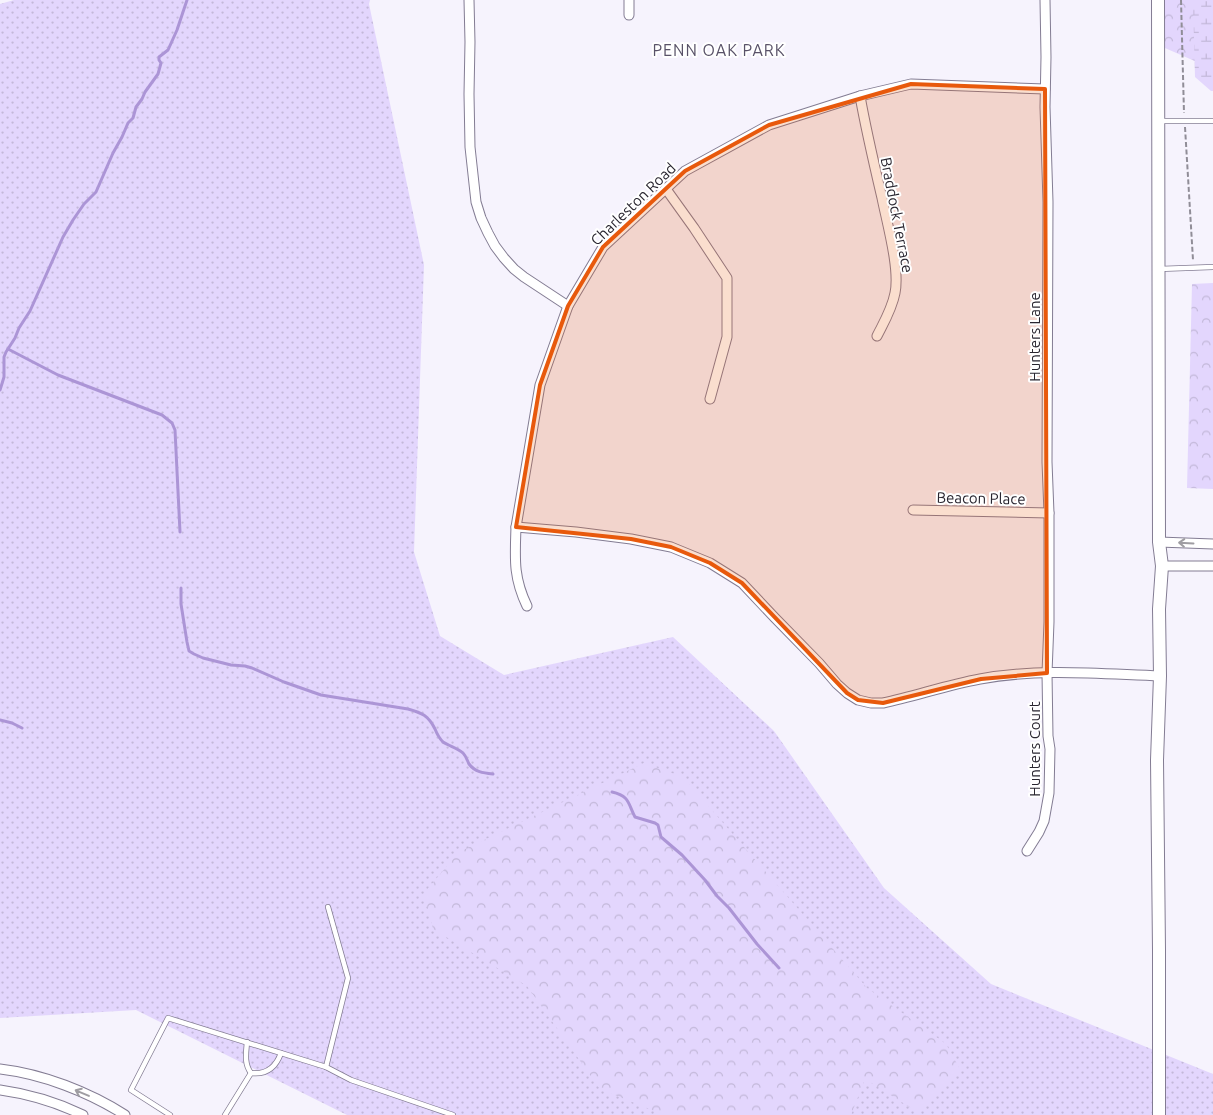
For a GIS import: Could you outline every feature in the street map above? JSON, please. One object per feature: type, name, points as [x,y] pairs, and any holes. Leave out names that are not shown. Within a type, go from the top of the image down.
[{"type":"main road","points":[[1158,0],[1159,542],[1162,566],[1159,609],[1160,676],[1157,760],[1159,1115]]},
{"type":"street","points":[[469,0],[468,94],[470,148],[476,202],[481,218],[495,246],[514,269],[568,306]]},
{"type":"street","points":[[629,0],[630,15]]},
{"type":"street","name":"Hunters Lane","points":[[1044,0],[1048,202],[1047,462],[1049,622],[1047,673]]},
{"type":"street","name":"Charleston Road","points":[[527,606],[520,592],[514,557],[516,527],[540,385],[568,306],[603,247],[685,171],[769,125],[860,96],[911,84],[1045,89]]},
{"type":"street","name":"Braddock Terrace","points":[[860,96],[891,244],[895,274],[896,292],[892,306],[877,336]]},
{"type":"street","points":[[666,189],[727,278],[727,337],[710,400]]},
{"type":"street","name":"Beacon Place","points":[[913,510],[1049,513]]},
{"type":"street","points":[[516,527],[631,538],[672,546],[710,563],[742,583],[837,684],[858,700],[883,703],[980,679],[1017,675],[1047,673],[1160,676]]},
{"type":"street","points":[[1159,542],[1213,544]]},
{"type":"street","points":[[1162,566],[1213,566]]},
{"type":"street","name":"Hunters Court","points":[[1027,851],[1044,821],[1048,793],[1050,749],[1047,673]]},
{"type":"street","points":[[0,1069],[54,1080],[88,1095],[125,1115]]},
{"type":"street","points":[[0,1090],[46,1100],[83,1115]]},
{"type":"lane","points":[[1157,121],[1213,121]]},
{"type":"lane","points":[[1158,269],[1213,267]]},
{"type":"lane","points":[[326,1067],[348,978],[328,908]]},
{"type":"lane","points":[[170,1115],[130,1090],[168,1018],[326,1067],[351,1080],[452,1115]]},
{"type":"lane","points":[[247,1042],[246,1067],[251,1073],[257,1074],[270,1070],[281,1053]]},
{"type":"lane","points":[[225,1115],[251,1073]]},
{"type":"path","points":[[1181,0],[1184,122],[1193,268]]},
{"type":"highlighted area","points":[[911,84],[1045,89],[1047,673],[981,679],[883,703],[858,700],[847,693],[742,583],[710,563],[671,547],[631,539],[516,527],[540,385],[568,306],[603,247],[685,171],[769,125]]},
{"type":"green space","points":[[14,0],[370,0],[369,4],[424,265],[414,552],[440,636],[504,675],[673,637],[774,731],[884,888],[991,984],[1213,1074],[1213,1115],[347,1115],[136,1010],[0,1018],[0,4]]},
{"type":"green space","points":[[1157,0],[1213,0],[1213,69],[1158,45]]},
{"type":"green space","points":[[1193,0],[1213,0],[1213,91],[1195,77]]},
{"type":"green space","points":[[1213,283],[1213,489],[1187,488],[1192,284]]},
{"type":"green space","points":[[644,763],[683,777],[867,988],[946,1044],[961,1071],[919,1113],[865,1079],[851,1115],[664,1115],[600,1089],[527,986],[433,929],[424,893],[459,852]]},
{"type":"waterway","points":[[0,390],[4,377],[4,357],[6,352],[30,311],[63,237],[84,204],[96,192],[113,153],[128,123],[133,118],[136,107],[158,74],[161,63],[159,57],[168,50],[187,0]]},
{"type":"waterway","points":[[8,349],[58,375],[162,415],[172,423],[175,430],[180,532]]},
{"type":"waterway","points":[[181,588],[181,604],[187,642],[189,651],[194,654],[231,665],[252,668],[321,695],[417,712],[424,715],[430,721],[443,742],[463,753],[474,769],[483,773],[493,774]]},
{"type":"waterway","points":[[0,720],[22,728]]},
{"type":"waterway","points":[[612,792],[625,798],[635,817],[658,825],[661,837],[682,855],[705,880],[779,968]]},
{"type":"district","name":"PENN OAK PARK","points":[[719,50]]}]
